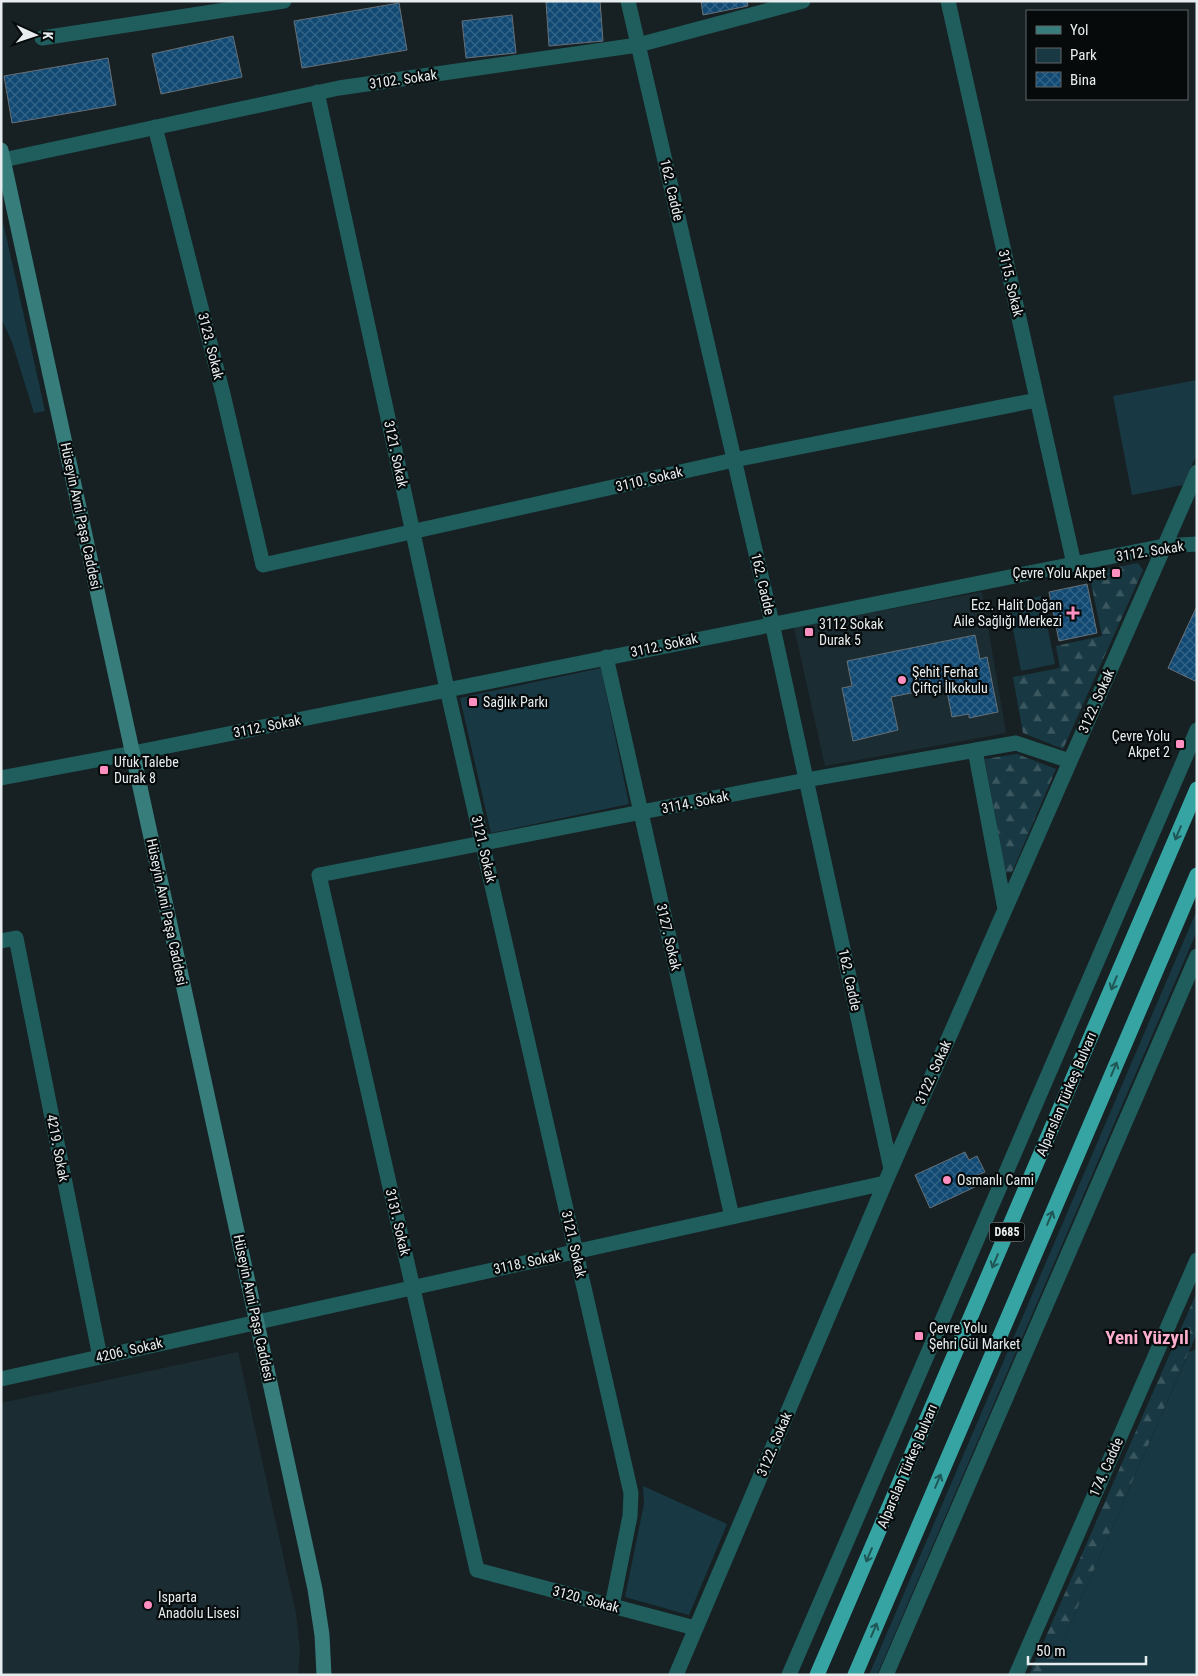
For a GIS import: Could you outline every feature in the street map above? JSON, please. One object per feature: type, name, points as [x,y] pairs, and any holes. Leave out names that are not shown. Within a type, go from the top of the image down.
[{"type":"highway","name":"Alparslan Türkeş Bulvarı","points":[[817,1675],[1197,788]]},
{"type":"highway","name":"D685","points":[[855,1675],[1197,875]]},
{"type":"main road","name":"Hüseyin Avni Paşa Caddesi","points":[[2,155],[315,1589],[322,1636],[324,1675]]},
{"type":"street","points":[[42,38],[284,1]]},
{"type":"street","name":"162. Cadde","points":[[628,1],[772,623],[888,1176]]},
{"type":"street","name":"3102. Sokak","points":[[2,155],[154,127],[317,92],[638,45],[803,1]]},
{"type":"street","name":"3115. Sokak","points":[[948,1],[1074,564]]},
{"type":"street","name":"3121. Sokak","points":[[317,92],[447,689],[631,1493],[630,1516],[612,1606]]},
{"type":"street","name":"3123. Sokak","points":[[154,127],[223,394],[263,565]]},
{"type":"street","name":"3110. Sokak","points":[[263,565],[734,460],[1037,400]]},
{"type":"street","name":"3122. Sokak","points":[[676,1675],[888,1176],[1197,472]]},
{"type":"street","name":"3112. Sokak","points":[[1,778],[1164,546],[1197,544]]},
{"type":"street","name":"3127. Sokak","points":[[606,657],[732,1216]]},
{"type":"street","points":[[789,1675],[1197,730]]},
{"type":"street","name":"3114. Sokak","points":[[319,875],[806,780],[1016,743],[1070,761]]},
{"type":"street","points":[[975,750],[1005,909]]},
{"type":"street","name":"3131. Sokak","points":[[319,875],[476,1570]]},
{"type":"street","name":"4219. Sokak","points":[[8,940],[100,1357]]},
{"type":"street","points":[[886,1675],[1197,956]]},
{"type":"street","name":"3118. Sokak","points":[[257,1322],[732,1216],[888,1176]]},
{"type":"street","name":"174. Cadde","points":[[1016,1675],[1197,1260]]},
{"type":"street","name":"4206. Sokak","points":[[1,1379],[257,1322]]},
{"type":"street","name":"3120. Sokak","points":[[476,1570],[695,1628]]},
{"type":"shaded area","name":"Şehit Ferhat Çiftçi İlkokulu","points":[[982,592],[1006,733],[825,766],[794,627]]},
{"type":"shaded area","points":[[238,1352],[296,1614],[300,1650],[298,1675],[1,1675],[1,1403]]},
{"type":"green space","points":[[1,213],[45,411],[34,413],[12,342],[1,318]]},
{"type":"green space","points":[[1197,380],[1197,454],[1183,485],[1132,495],[1113,396]]},
{"type":"green space","points":[[1138,563],[1143,570],[1063,749],[1023,733],[1013,677],[1060,668],[1056,646],[1102,636],[1089,573]]},
{"type":"green space","points":[[1041,596],[1055,664],[1021,671],[1008,603]]},
{"type":"green space","points":[[601,668],[629,804],[491,833],[460,698]]},
{"type":"green space","points":[[1017,754],[1056,769],[1012,872],[1005,873],[985,759]]},
{"type":"green space","points":[[1197,910],[1197,931],[877,1675],[869,1675]]},
{"type":"green space","points":[[1197,1292],[1197,1333],[1048,1675],[1029,1675]]},
{"type":"green space","points":[[1197,1349],[1197,1675],[1048,1675],[1189,1352]]},
{"type":"green space","points":[[643,1486],[727,1524],[689,1615],[625,1597],[644,1504]]},
{"type":"building","points":[[600,1],[603,41],[549,46],[546,2]]},
{"type":"building","points":[[701,1],[747,1],[748,6],[703,15]]},
{"type":"building","points":[[399,3],[407,50],[302,68],[294,21]]},
{"type":"building","points":[[512,15],[516,53],[466,58],[462,21]]},
{"type":"building","points":[[233,36],[242,77],[161,94],[152,54]]},
{"type":"building","points":[[108,58],[116,105],[12,123],[4,76]]},
{"type":"building","name":"Ecz. Halit Doğan Aile Sağlığı Merkezi","points":[[1087,584],[1097,633],[1059,641],[1049,592]]},
{"type":"building","points":[[1197,606],[1197,682],[1168,668]]},
{"type":"building","points":[[975,635],[980,659],[987,657],[998,712],[969,718],[969,714],[952,717],[946,686],[891,697],[898,730],[853,741],[842,688],[852,686],[847,661]]},
{"type":"building","name":"Osmanlı Cami","points":[[965,1152],[969,1160],[977,1156],[985,1172],[975,1176],[979,1185],[930,1208],[915,1175]]},
{"type":"place","name":"Çevre Yolu Akpet","points":[[1116,573]]},
{"type":"place","name":"Ecz. Halit Doğan Aile Sağlığı Merkezi","points":[[1073,613]]},
{"type":"place","name":"3112 Sokak Durak 5","points":[[809,632]]},
{"type":"place","name":"Şehit Ferhat Çiftçi İlkokulu","points":[[902,680]]},
{"type":"place","name":"Sağlık Parkı","points":[[473,702]]},
{"type":"place","name":"Çevre Yolu Akpet 2","points":[[1180,744]]},
{"type":"place","name":"Ufuk Talebe Durak 8","points":[[104,770]]},
{"type":"place","name":"Osmanlı Cami","points":[[947,1180]]},
{"type":"place","name":"Çevre Yolu Şehri Gül Market","points":[[919,1336]]},
{"type":"place","name":"Isparta Anadolu Lisesi","points":[[148,1605]]},
{"type":"district","name":"Yeni Yüzyıl","points":[[1147,1337]]}]
